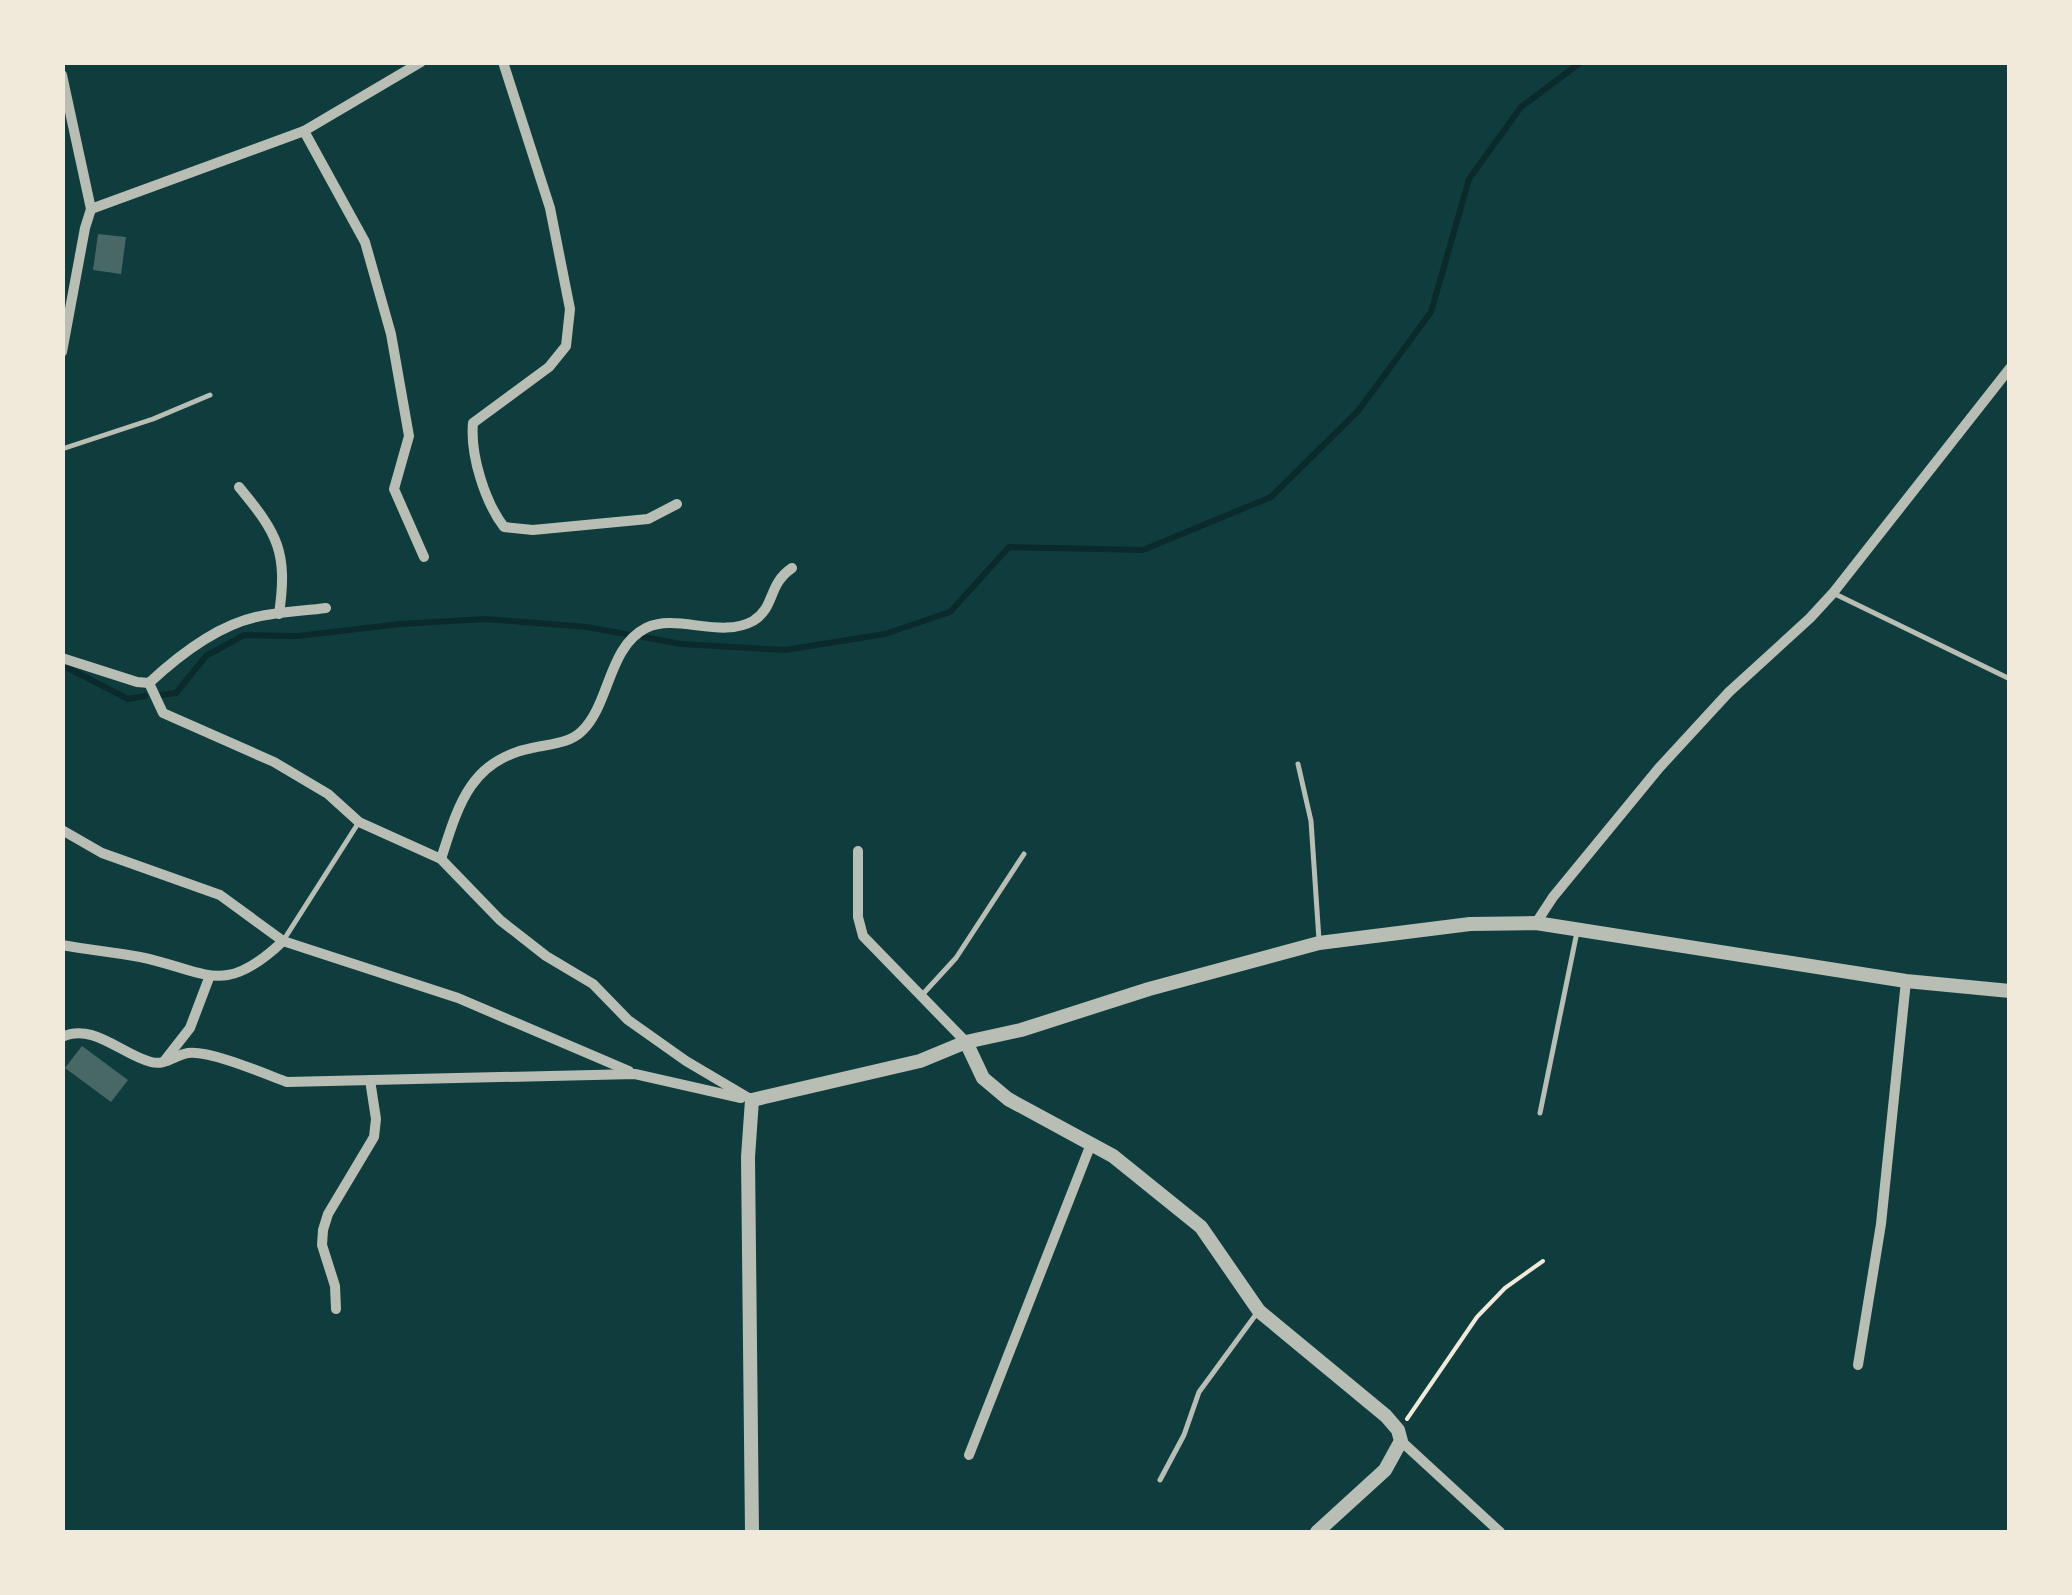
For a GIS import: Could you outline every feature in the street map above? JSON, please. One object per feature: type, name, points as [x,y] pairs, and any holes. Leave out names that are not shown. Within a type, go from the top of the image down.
[{"type":"street","points":[[91,210],[304,131],[421,62]]},
{"type":"street","points":[[502,62],[550,208],[570,309],[566,346],[549,368],[473,423],[472,439],[494,514],[504,527],[533,530],[648,519],[677,504]]},
{"type":"street","points":[[62,75],[91,210],[62,352]]},
{"type":"street","points":[[304,131],[366,242],[391,334],[409,436],[394,489],[424,557]]},
{"type":"street","points":[[1536,923],[1660,768],[1729,692],[1833,594],[2010,368]]},
{"type":"street","points":[[239,487],[270,524],[280,550],[284,578],[280,614]]},
{"type":"street","points":[[441,859],[460,802],[482,769],[516,751],[572,739],[584,730],[618,660],[628,644],[647,627],[681,624],[733,628],[753,621],[767,608],[776,578],[792,568]]},
{"type":"street","points":[[62,658],[149,683],[172,662],[215,634],[253,618],[326,608]]},
{"type":"street","points":[[149,683],[163,713],[274,762],[328,794],[359,822],[441,859],[500,920],[546,956],[593,984],[628,1020],[686,1061],[752,1100]]},
{"type":"street","points":[[62,830],[102,853],[220,894],[282,941],[458,998],[635,1074],[752,1100],[920,1062],[966,1042],[1021,1030],[1150,989],[1319,943],[1470,924],[1536,923],[1906,980],[2010,991]]},
{"type":"street","points":[[858,851],[858,917],[863,936],[966,1042],[982,1078],[1008,1100],[1113,1156],[1201,1227],[1259,1310],[1364,1396],[1500,1532]]},
{"type":"street","points":[[62,945],[143,958],[210,978],[232,974],[263,960],[282,941]]},
{"type":"street","points":[[163,1063],[190,1028],[210,978]]},
{"type":"street","points":[[1858,1365],[1881,1224],[1906,980]]},
{"type":"street","points":[[62,1037],[70,1033],[94,1035],[152,1062],[163,1063],[190,1052],[287,1082],[635,1074]]},
{"type":"street","points":[[336,1309],[322,1244],[323,1230],[338,1196],[374,1137],[376,1119],[370,1080]]},
{"type":"street","points":[[752,1100],[748,1156],[752,1532]]},
{"type":"street","points":[[969,1455],[1091,1144]]},
{"type":"street","points":[[1317,1532],[1385,1470],[1400,1435]]},
{"type":"lane","points":[[62,449],[210,394]]},
{"type":"lane","points":[[1833,594],[2010,679]]},
{"type":"lane","points":[[1298,764],[1311,820],[1319,943]]},
{"type":"lane","points":[[282,941],[359,822]]},
{"type":"lane","points":[[920,997],[956,958],[1024,854]]},
{"type":"lane","points":[[1540,1113],[1578,929]]},
{"type":"lane","points":[[1160,1480],[1184,1436],[1199,1392],[1259,1310]]},
{"type":"path","points":[[1400,1435],[1478,1317],[1505,1288],[1543,1261]]},
{"type":"building","points":[[98,234],[126,237],[121,274],[93,270]]},
{"type":"building","points":[[82,1046],[128,1080],[111,1102],[65,1068]]},
{"type":"waterway","points":[[643,637],[681,644],[785,650],[885,634],[950,612],[1009,547],[1143,550],[1271,497],[1358,411],[1431,312],[1469,179],[1521,107],[1581,62]]},
{"type":"waterway","points":[[160,695],[176,693],[206,656],[244,635],[298,636],[485,619],[587,627],[631,635]]},
{"type":"waterway","points":[[62,665],[128,699],[145,696]]}]
